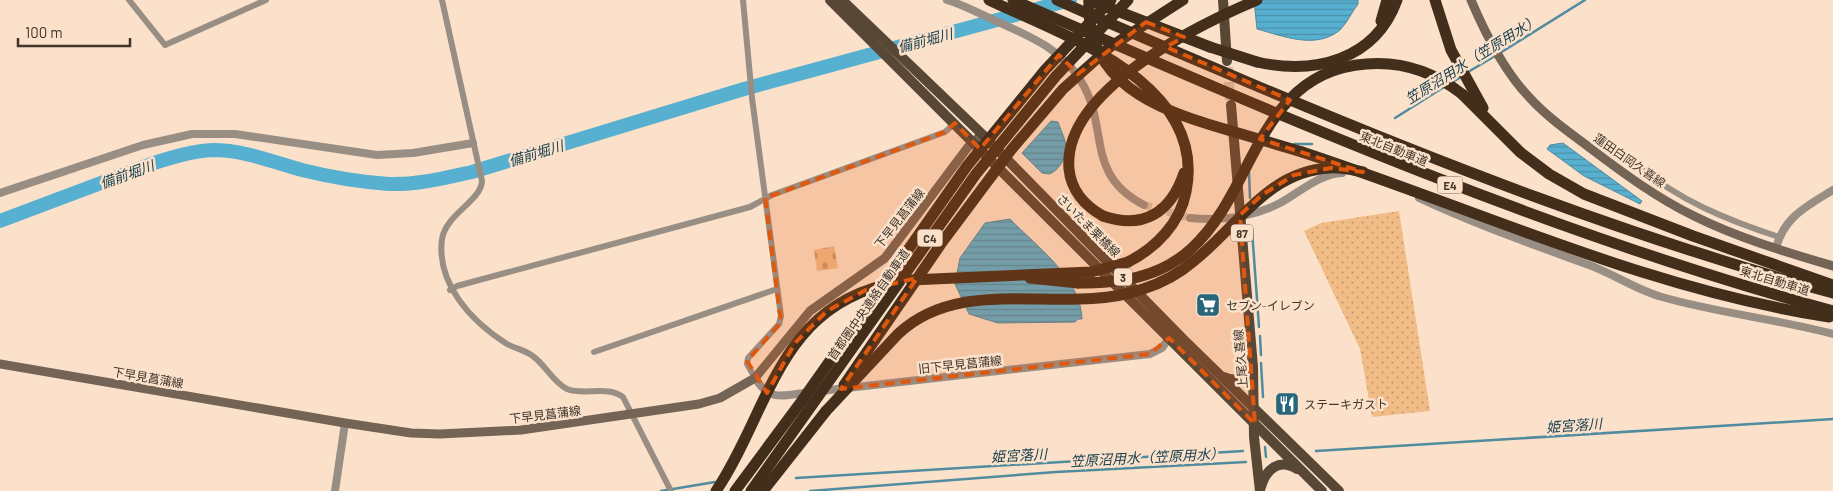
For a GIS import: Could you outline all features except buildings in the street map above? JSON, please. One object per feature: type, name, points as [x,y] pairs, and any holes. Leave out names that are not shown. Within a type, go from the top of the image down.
[{"type":"highway","points":[[716,491],[748,435],[789,351],[800,336],[827,311],[866,290],[908,280],[1091,272],[1128,262],[1156,244],[1174,222],[1184,199],[1189,175],[1189,156],[1175,119],[1164,103],[1144,83],[1090,48],[989,0]]},
{"type":"highway","name":"東北自動車道","points":[[1013,0],[1328,136],[1540,219],[1718,277],[1833,311]]},
{"type":"highway","name":"東北自動車道","points":[[1057,0],[1350,126],[1480,176],[1709,256],[1833,293]]},
{"type":"highway","points":[[1397,0],[1381,29],[1366,43],[1340,59],[1318,66],[1292,67],[1257,62],[1089,0],[1091,30],[1097,46],[1115,76],[1136,94],[1182,116],[1364,172],[1609,261],[1716,292],[1833,317]]},
{"type":"highway","name":"首都圏中央連絡自動車道","points":[[735,491],[801,402],[967,166],[1045,70],[1111,0]]},
{"type":"highway","name":"首都圏中央連絡自動車道","points":[[751,491],[976,174],[1056,76],[1128,0]]},
{"type":"highway","points":[[763,491],[826,411],[943,241],[1041,114],[1094,60],[1134,30],[1183,0]]},
{"type":"highway","points":[[1185,146],[1184,173],[1174,196],[1156,214],[1134,222],[1118,221],[1103,216],[1085,203],[1078,194],[1070,173],[1070,148],[1079,126],[1086,114],[1108,91],[1160,51],[1211,22],[1257,0]]},
{"type":"highway","points":[[1366,43],[1381,21],[1387,0]]},
{"type":"highway","points":[[1435,0],[1450,50],[1466,90],[1498,130],[1534,163],[1584,194],[1693,236],[1833,285]]},
{"type":"highway","points":[[1006,276],[1104,283],[1144,276],[1169,265],[1192,248],[1212,225],[1263,134],[1282,108],[1305,86],[1332,72],[1360,64],[1391,63],[1422,71],[1466,90]]},
{"type":"highway","points":[[826,411],[898,334],[909,324],[933,309],[958,302],[1081,299],[1116,296],[1142,289],[1169,278],[1196,260],[1247,209],[1283,181],[1294,175],[1331,168],[1364,172]]},
{"type":"main road","name":"さいたま栗橋線","points":[[830,0],[1322,491]]},
{"type":"main road","name":"さいたま栗橋線","points":[[842,0],[982,134],[1255,410],[1339,491]]},
{"type":"main road","points":[[1222,0],[1227,61]]},
{"type":"main road","name":"蓮田白岡久喜線","points":[[1471,0],[1514,79],[1529,97],[1556,122],[1667,202],[1727,231],[1833,266]]},
{"type":"main road","name":"上尾久喜線","points":[[1231,106],[1253,367],[1260,491]]},
{"type":"main road","name":"下早見菖蒲線","points":[[0,364],[345,424],[440,434],[521,430],[633,415],[710,402],[731,393],[755,378],[768,364],[790,332],[810,311],[878,263],[890,252],[973,142],[982,134]]},
{"type":"main road","points":[[1219,373],[1234,380],[1240,379],[1253,367]]},
{"type":"main road","points":[[1260,491],[1266,474],[1277,465],[1293,466],[1307,475]]},
{"type":"street","points":[[129,0],[164,45],[266,0]]},
{"type":"street","points":[[442,0],[482,181],[480,191],[452,219],[442,238],[443,259],[450,290],[497,337],[532,355],[562,386],[571,390],[620,395],[633,415],[671,491]]},
{"type":"street","points":[[743,0],[752,98],[780,322],[750,355],[747,361],[755,378]]},
{"type":"street","points":[[947,0],[1035,39],[1062,57],[1081,81],[1091,102],[1107,171],[1122,191],[1144,205]]},
{"type":"street","points":[[450,290],[457,286],[750,207],[765,198],[944,132],[955,123]]},
{"type":"street","points":[[0,193],[143,145],[192,134],[235,134],[377,155],[474,147]]},
{"type":"street","points":[[1637,165],[1658,182],[1701,207],[1779,237]]},
{"type":"street","points":[[1190,218],[1222,219],[1241,217],[1281,202],[1328,175],[1345,172],[1364,174],[1487,228],[1591,266],[1660,297],[1724,313],[1778,320],[1833,334]]},
{"type":"street","points":[[1776,248],[1779,237],[1791,218],[1833,190]]},
{"type":"street","points":[[594,352],[777,289]]},
{"type":"street","name":"旧下早見菖蒲線","points":[[755,378],[769,394],[778,396],[1150,354],[1162,348],[1169,338]]},
{"type":"street","points":[[335,491],[345,424]]},
{"type":"highlighted area","points":[[1146,22],[1184,37],[1166,47],[1290,100],[1260,139],[1363,172],[1331,168],[1294,175],[1262,195],[1240,215],[1255,424],[1169,338],[1150,354],[841,389],[917,278],[866,290],[827,311],[795,343],[767,393],[747,361],[781,322],[765,198],[945,132],[955,123],[980,149],[1059,55],[1078,74]]},
{"type":"green space","points":[[1399,211],[1430,411],[1372,417],[1360,349],[1304,231],[1321,223]]},
{"type":"green space","points":[[834,246],[838,268],[817,271],[814,250]]},
{"type":"water","points":[[1254,0],[1358,0],[1358,4],[1340,30],[1331,36],[1321,39],[1299,40],[1257,29]]},
{"type":"water","points":[[1051,121],[1058,122],[1064,138],[1066,153],[1061,164],[1049,174],[1042,173],[1022,153]]},
{"type":"water","points":[[1563,143],[1642,201],[1640,204],[1584,176],[1547,149],[1550,145]]},
{"type":"water","points":[[1010,219],[1066,276],[1080,304],[1082,319],[1078,319],[1075,322],[998,323],[969,314],[955,284],[960,258],[985,223]]},
{"type":"waterway","name":"備前堀川","points":[[0,221],[154,163],[183,155],[213,150],[236,152],[313,173],[368,182],[399,184],[441,179],[472,172],[744,89],[1070,0]]},
{"type":"waterway","name":"笠原沼用水（笠原用水）","points":[[1500,53],[1585,0]]},
{"type":"waterway","name":"笠原沼用水（笠原用水）","points":[[1468,72],[1495,56]]},
{"type":"waterway","name":"笠原沼用水（笠原用水）","points":[[1451,83],[1461,77]]},
{"type":"waterway","name":"笠原沼用水（笠原用水）","points":[[1395,118],[1444,87]]},
{"type":"waterway","name":"笠原沼用水（笠原用水）","points":[[1294,144],[1312,144]]},
{"type":"waterway","name":"笠原沼用水（笠原用水）","points":[[1249,172],[1250,198]]},
{"type":"waterway","name":"笠原沼用水（笠原用水）","points":[[1252,230],[1259,327]]},
{"type":"waterway","name":"笠原沼用水（笠原用水）","points":[[1260,336],[1261,355]]},
{"type":"waterway","name":"笠原沼用水（笠原用水）","points":[[1261,363],[1263,397]]},
{"type":"waterway","name":"姫宮落川","points":[[1316,451],[1833,419]]},
{"type":"waterway","name":"笠原沼用水（笠原用水）","points":[[1265,447],[1266,457]]},
{"type":"waterway","name":"姫宮落川","points":[[796,478],[1243,451]]},
{"type":"waterway","name":"笠原沼用水（笠原用水）","points":[[810,491],[1056,472],[1246,462]]},
{"type":"waterway","name":"姫宮落川","points":[[661,491],[715,482]]},
{"type":"tunnel","points":[[1228,67],[1230,100]]},
{"type":"tunnel","points":[[1144,205],[1190,218]]},
{"type":"place","name":"セブン-イレブン","points":[[1208,305]]},
{"type":"place","name":"ステーキガスト","points":[[1287,404]]}]
